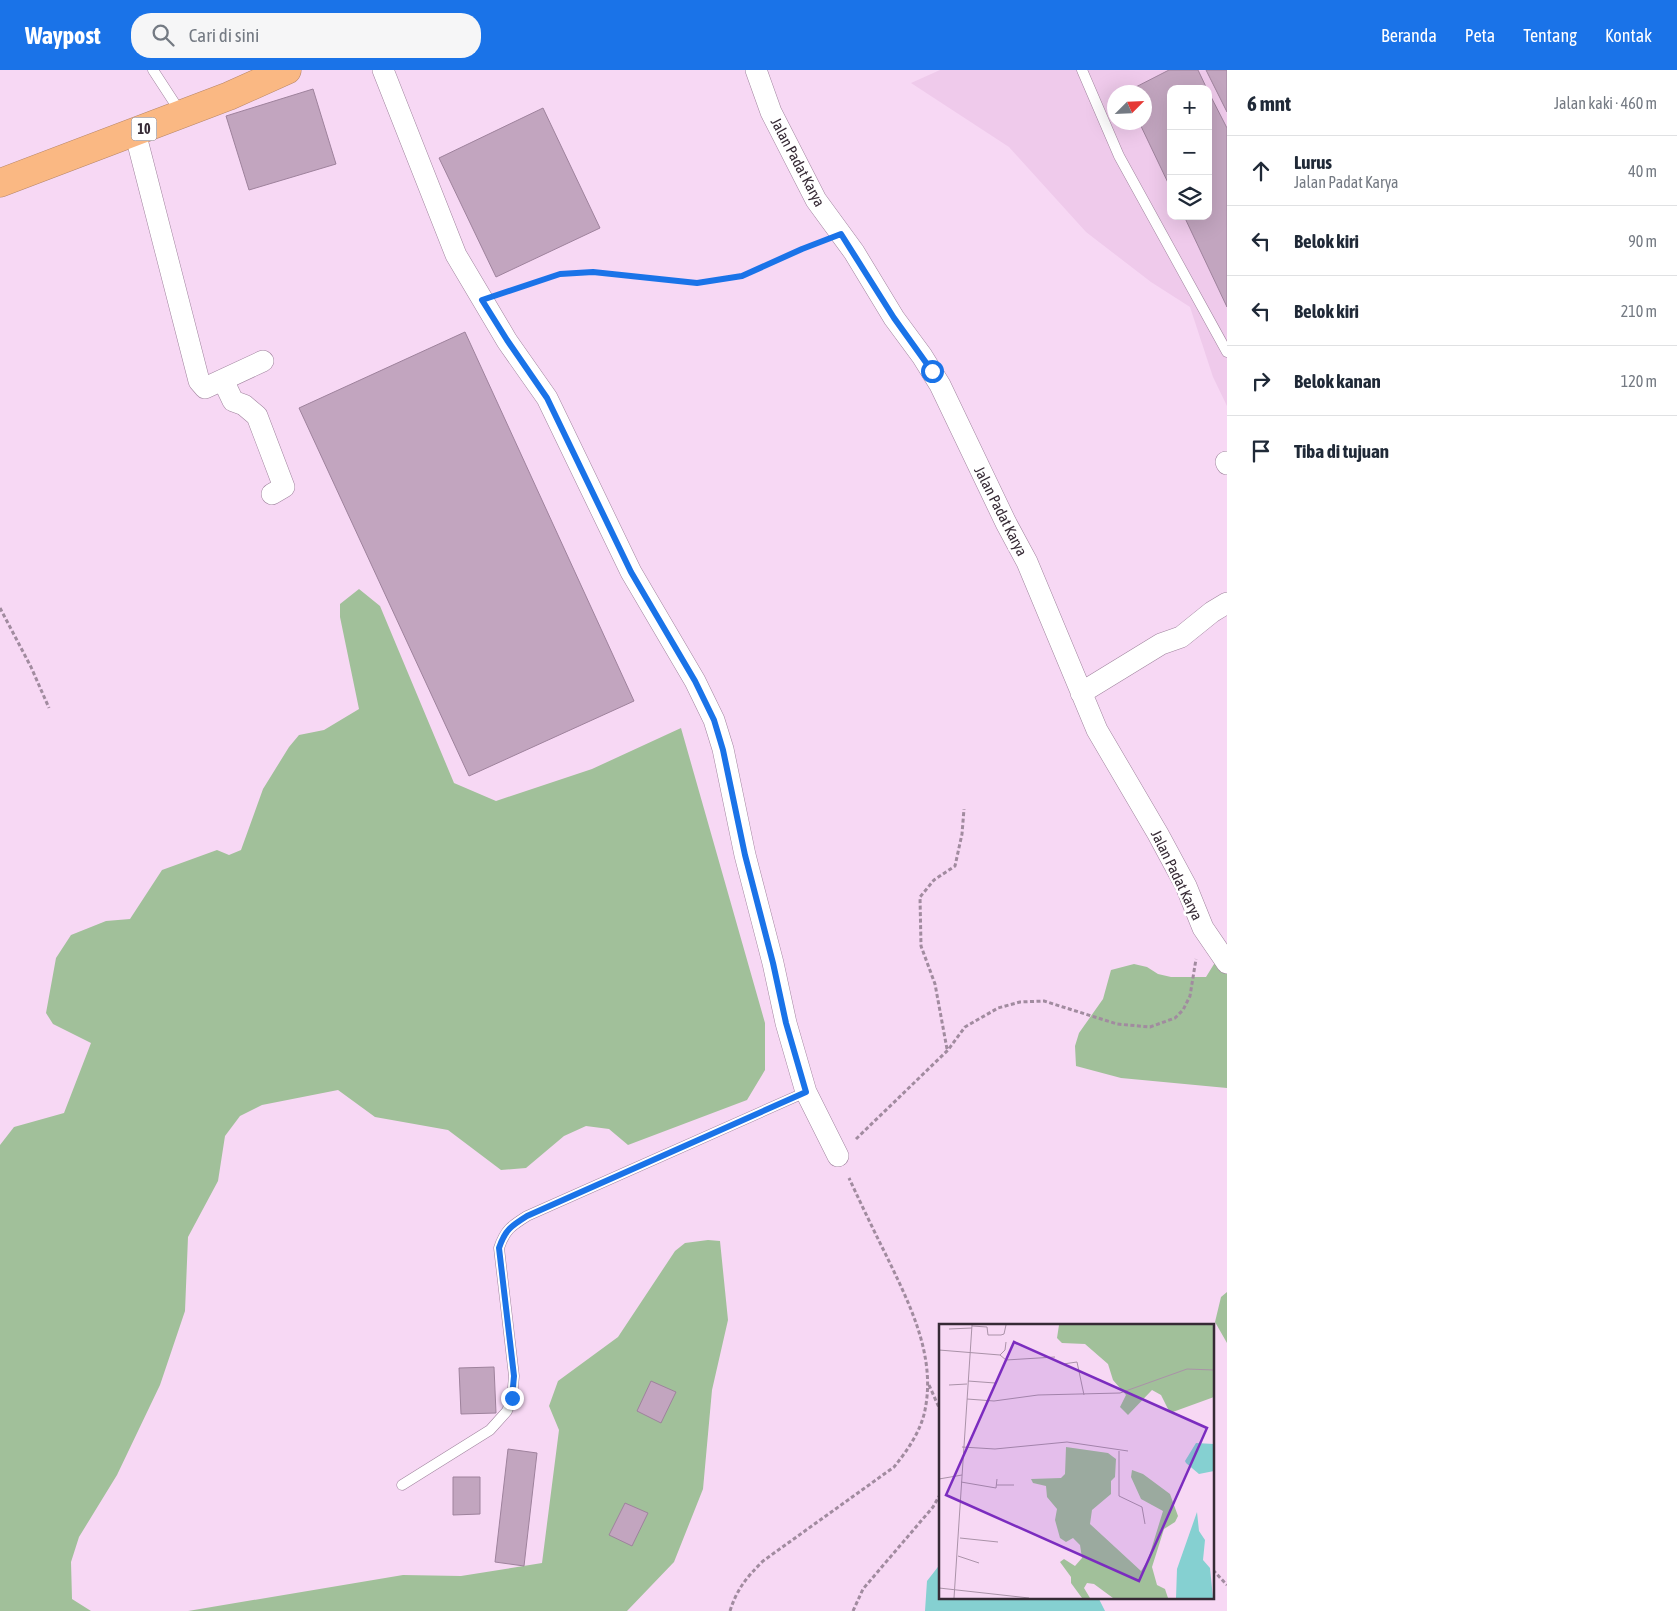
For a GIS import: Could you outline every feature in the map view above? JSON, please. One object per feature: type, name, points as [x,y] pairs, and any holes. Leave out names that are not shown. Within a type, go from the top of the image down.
[{"type":"highway","name":"10","points":[[0,183],[229,96],[287,70]]},
{"type":"street","points":[[383,70],[456,255],[507,340],[547,398],[631,572],[695,681],[714,720],[723,750],[745,855],[773,963],[786,1023],[806,1092],[838,1156]]},
{"type":"street","name":"Jalan Padat Karya","points":[[756,70],[771,112],[816,200],[841,234],[894,318],[922,356],[940,385],[1006,523],[1027,562],[1097,730],[1134,791],[1181,878],[1203,928],[1227,963]]},
{"type":"street","points":[[135,132],[199,381],[205,388],[263,361]]},
{"type":"street","points":[[222,380],[233,401],[244,405],[257,416],[284,487],[272,494]]},
{"type":"street","points":[[1081,693],[1161,644],[1182,637],[1227,603]]},
{"type":"lane","points":[[153,70],[181,114]]},
{"type":"lane","points":[[1082,70],[1119,156],[1227,352]]},
{"type":"lane","points":[[402,1485],[490,1430],[507,1410],[512,1398],[514,1376],[499,1248],[504,1234],[512,1225],[527,1216],[806,1092]]},
{"type":"path","points":[[482,300],[560,274],[593,272],[697,283],[742,276],[841,234]]},
{"type":"path","points":[[0,608],[31,667],[49,708]]},
{"type":"path","points":[[948,1050],[935,984],[921,946],[920,897],[934,880],[955,866],[962,834],[964,809]]},
{"type":"path","points":[[730,1611],[739,1588],[763,1561],[894,1467],[907,1451],[925,1412],[929,1385],[927,1361],[912,1310],[838,1156],[948,1050],[965,1027],[998,1008],[1020,1002],[1044,1002],[1117,1024],[1150,1027],[1175,1018],[1183,1010],[1190,996],[1203,928]]},
{"type":"path","points":[[929,1385],[939,1408]]},
{"type":"path","points":[[853,1611],[863,1589],[933,1507],[939,1497]]},
{"type":"path","points":[[1214,1571],[1227,1585]]},
{"type":"shaded area","points":[[940,70],[1227,70],[1227,406],[1213,377],[1190,307],[1151,282],[1086,232],[1009,147],[911,83]]},
{"type":"shaded area","points":[[359,589],[380,606],[454,783],[496,801],[592,769],[681,728],[765,1023],[765,1070],[747,1100],[628,1145],[609,1129],[586,1126],[564,1136],[526,1168],[501,1170],[448,1130],[375,1117],[338,1090],[262,1105],[240,1116],[225,1136],[218,1181],[188,1237],[185,1311],[160,1385],[117,1475],[79,1537],[71,1562],[72,1599],[91,1611],[0,1611],[0,1145],[14,1127],[64,1113],[91,1043],[53,1024],[46,1013],[56,958],[71,935],[106,921],[130,919],[162,870],[217,850],[229,855],[241,850],[263,789],[289,747],[299,735],[324,730],[359,709],[340,617],[340,604]]},
{"type":"shaded area","points":[[1227,943],[1227,1088],[1121,1078],[1076,1066],[1075,1046],[1079,1033],[1103,999],[1111,970],[1134,964],[1171,977],[1206,977]]},
{"type":"shaded area","points":[[708,1240],[720,1241],[728,1320],[712,1390],[703,1489],[674,1562],[627,1611],[188,1611],[403,1575],[461,1576],[542,1563],[559,1430],[549,1406],[558,1381],[618,1337],[675,1251],[685,1243]]},
{"type":"shaded area","points":[[1227,1292],[1227,1343],[1215,1322],[1221,1297]]},
{"type":"shaded area","points":[[939,1566],[939,1598],[1098,1598],[1105,1611],[925,1611],[927,1581]]},
{"type":"building","points":[[1169,70],[1198,70],[1205,85],[1167,85],[1167,181],[1143,130],[1152,130],[1152,85],[1140,85]]},
{"type":"building","points":[[1206,70],[1227,70],[1227,112]]},
{"type":"building","points":[[313,89],[336,164],[249,190],[226,116]]},
{"type":"building","points":[[1212,99],[1227,128],[1227,307],[1186,220],[1212,220]]},
{"type":"building","points":[[543,108],[600,228],[496,277],[439,158]]},
{"type":"building","points":[[465,332],[634,701],[469,776],[299,408]]},
{"type":"building","points":[[494,1367],[496,1413],[461,1414],[459,1368]]},
{"type":"building","points":[[651,1381],[676,1392],[661,1423],[637,1411]]},
{"type":"building","points":[[508,1449],[537,1453],[524,1566],[495,1562]]},
{"type":"building","points":[[453,1477],[480,1477],[480,1514],[453,1515]]},
{"type":"building","points":[[625,1503],[648,1513],[632,1546],[609,1535]]},
{"type":"route","points":[[512,1398],[514,1376],[499,1248],[504,1234],[512,1225],[527,1216],[806,1092],[786,1023],[773,963],[745,855],[723,750],[714,720],[695,681],[631,572],[547,398],[482,300],[560,274],[593,272],[697,283],[742,276],[768,263],[841,234],[894,318],[932,371]]}]
